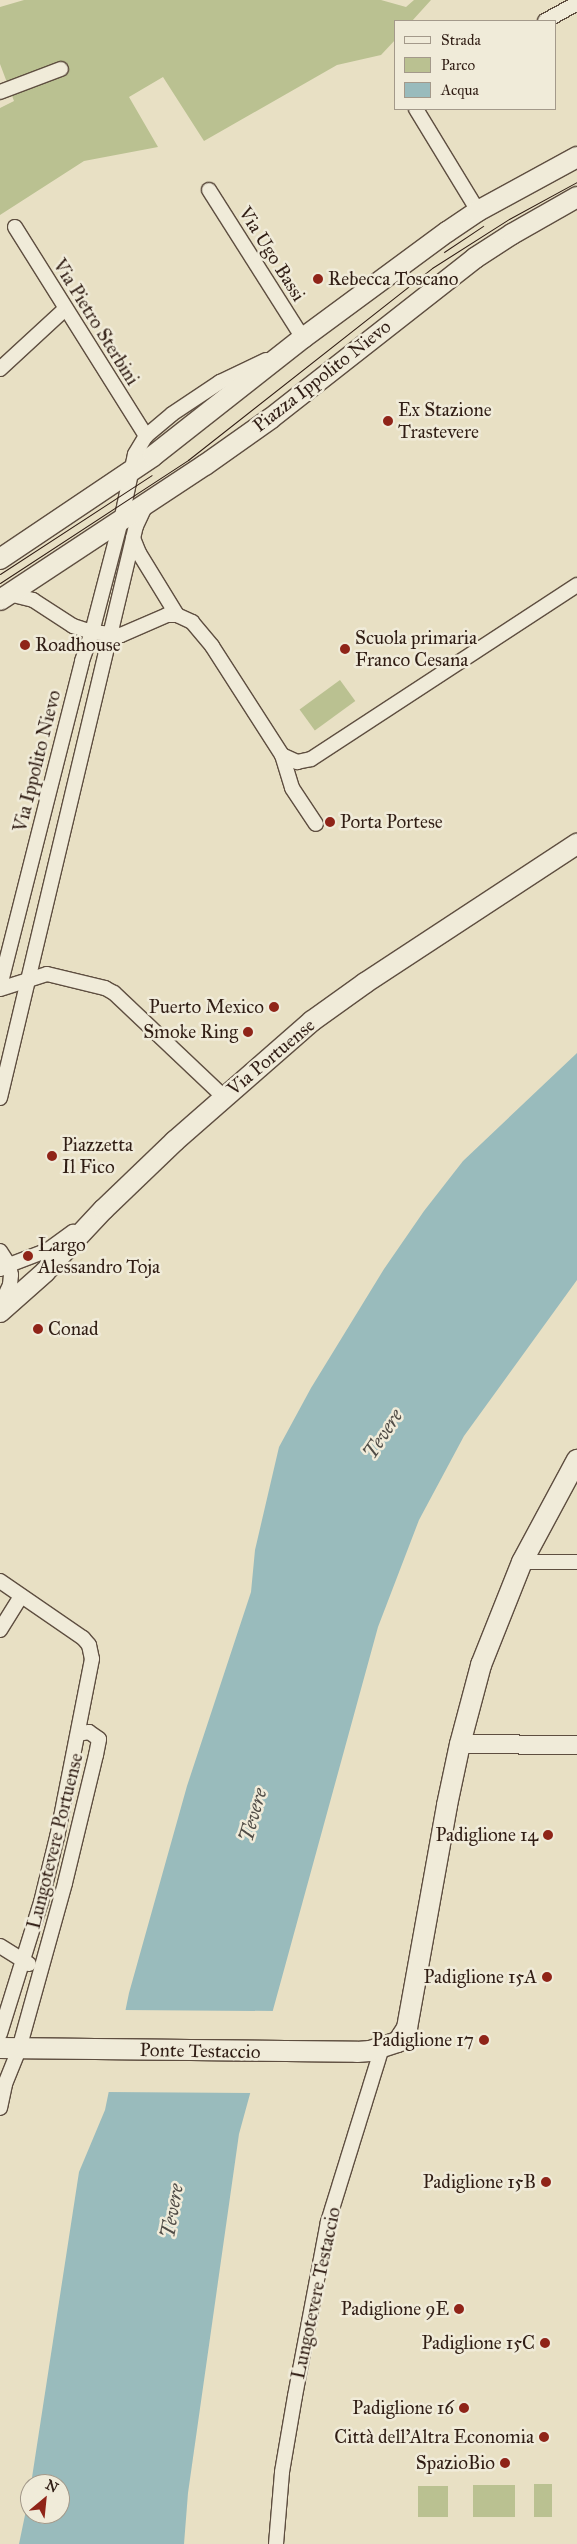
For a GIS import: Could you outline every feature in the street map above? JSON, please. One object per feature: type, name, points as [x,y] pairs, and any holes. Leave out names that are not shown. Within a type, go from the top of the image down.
[{"type":"main road","points":[[0,559],[131,472],[295,344],[478,210],[577,156]]},
{"type":"main road","name":"Piazza Ippolito Nievo","points":[[5,597],[121,521],[296,400],[441,282],[495,244],[577,198]]},
{"type":"main road","name":"Via Portuense","points":[[0,1312],[45,1272],[104,1209],[174,1141],[325,1012],[577,844]]},
{"type":"main road","points":[[382,2048],[398,2042],[407,2028],[428,1902],[460,1744],[481,1665],[522,1562],[577,1460]]},
{"type":"main road","name":"Ponte Testaccio","points":[[10,2049],[357,2052],[382,2048]]},
{"type":"street","points":[[547,20],[577,3]]},
{"type":"street","points":[[0,92],[61,69]]},
{"type":"street","points":[[417,110],[478,210]]},
{"type":"street","name":"Via Ugo Bassi","points":[[209,190],[295,344]]},
{"type":"street","name":"Via Pietro Sterbini","points":[[15,227],[146,436]]},
{"type":"street","points":[[0,369],[65,309]]},
{"type":"street","points":[[92,632],[121,521],[135,454],[146,436],[172,414],[220,382],[295,344]]},
{"type":"street","points":[[0,1098],[133,538],[137,522],[146,504]]},
{"type":"street","points":[[133,538],[139,553],[177,615]]},
{"type":"street","points":[[282,755],[297,762],[311,759],[577,585]]},
{"type":"street","points":[[5,597],[33,600],[73,626],[111,635],[126,634],[160,617],[177,615],[192,622],[207,638],[282,755],[292,788],[316,824]]},
{"type":"street","name":"Via Ippolito Nievo","points":[[0,988],[82,661],[92,632]]},
{"type":"street","name":"Via Ippolito Nievo","points":[[0,988],[39,975],[52,975],[114,992],[224,1097]]},
{"type":"street","points":[[4,1267],[48,1250],[104,1209]]},
{"type":"street","points":[[0,1251],[4,1267],[11,1275],[10,1285],[0,1306]]},
{"type":"street","points":[[522,1562],[577,1562]]},
{"type":"street","points":[[0,1582],[82,1638],[89,1645],[92,1659],[78,1734]]},
{"type":"street","points":[[0,1630],[21,1596]]},
{"type":"street","name":"Lungotevere Portuense","points":[[0,2034],[21,1961],[41,1902],[78,1734],[89,1732],[99,1739],[80,1824],[41,1968],[10,2049],[0,2108]]},
{"type":"street","points":[[460,1744],[577,1745]]},
{"type":"street","points":[[0,1946],[21,1961],[41,1968]]},
{"type":"street","name":"Lungotevere Testaccio","points":[[276,2544],[287,2444],[326,2231],[382,2048]]},
{"type":"green space","points":[[24,0],[381,0],[406,7],[414,0],[431,0],[413,20],[394,20],[394,41],[381,55],[337,65],[204,141],[163,77],[129,97],[158,147],[84,161],[0,215],[0,108],[14,101],[0,64],[0,7]]},
{"type":"green space","points":[[340,680],[355,701],[315,730],[300,709]]},
{"type":"green space","points":[[534,2484],[552,2484],[552,2517],[534,2517]]},
{"type":"green space","points":[[473,2485],[515,2485],[515,2517],[473,2517]]},
{"type":"green space","points":[[418,2486],[448,2486],[448,2517],[418,2517]]},
{"type":"water","name":"Tevere","points":[[577,1053],[577,1280],[464,1436],[419,1520],[378,1627],[239,2134],[188,2493],[184,2544],[19,2544],[23,2524],[70,2524],[70,2474],[33,2474],[79,2172],[105,2110],[129,1993],[187,1786],[251,1592],[255,1550],[279,1447],[311,1388],[384,1269],[424,1211],[463,1161]]},
{"type":"pier","points":[[123,2010],[274,2011],[252,2093],[106,2092]]},
{"type":"tram line","points":[[0,583],[188,460],[432,268],[509,219],[577,182]]},
{"type":"tram line","points":[[444,252],[483,226]]},
{"type":"tram line","points":[[0,574],[152,475]]},
{"type":"place","name":"Rebecca Toscano","points":[[318,279]]},
{"type":"place","name":"Ex Stazione Trastevere","points":[[388,421]]},
{"type":"place","name":"Roadhouse","points":[[25,645]]},
{"type":"place","name":"Scuola primaria Franco Cesana","points":[[345,649]]},
{"type":"place","name":"Porta Portese","points":[[330,822]]},
{"type":"place","name":"Puerto Mexico","points":[[274,1007]]},
{"type":"place","name":"Smoke Ring","points":[[248,1032]]},
{"type":"place","name":"Piazzetta Il Fico","points":[[52,1156]]},
{"type":"place","name":"Largo Alessandro Toja","points":[[28,1256]]},
{"type":"place","name":"Conad","points":[[38,1329]]},
{"type":"place","name":"Padiglione 14","points":[[548,1835]]},
{"type":"place","name":"Padiglione 15A","points":[[547,1977]]},
{"type":"place","name":"Padiglione 17","points":[[484,2040]]},
{"type":"place","name":"Padiglione 15B","points":[[546,2182]]},
{"type":"place","name":"Padiglione 9E","points":[[459,2309]]},
{"type":"place","name":"Padiglione 15C","points":[[545,2343]]},
{"type":"place","name":"Padiglione 16","points":[[464,2408]]},
{"type":"place","name":"Città dell'Altra Economia","points":[[544,2437]]},
{"type":"place","name":"SpazioBio","points":[[505,2463]]}]
